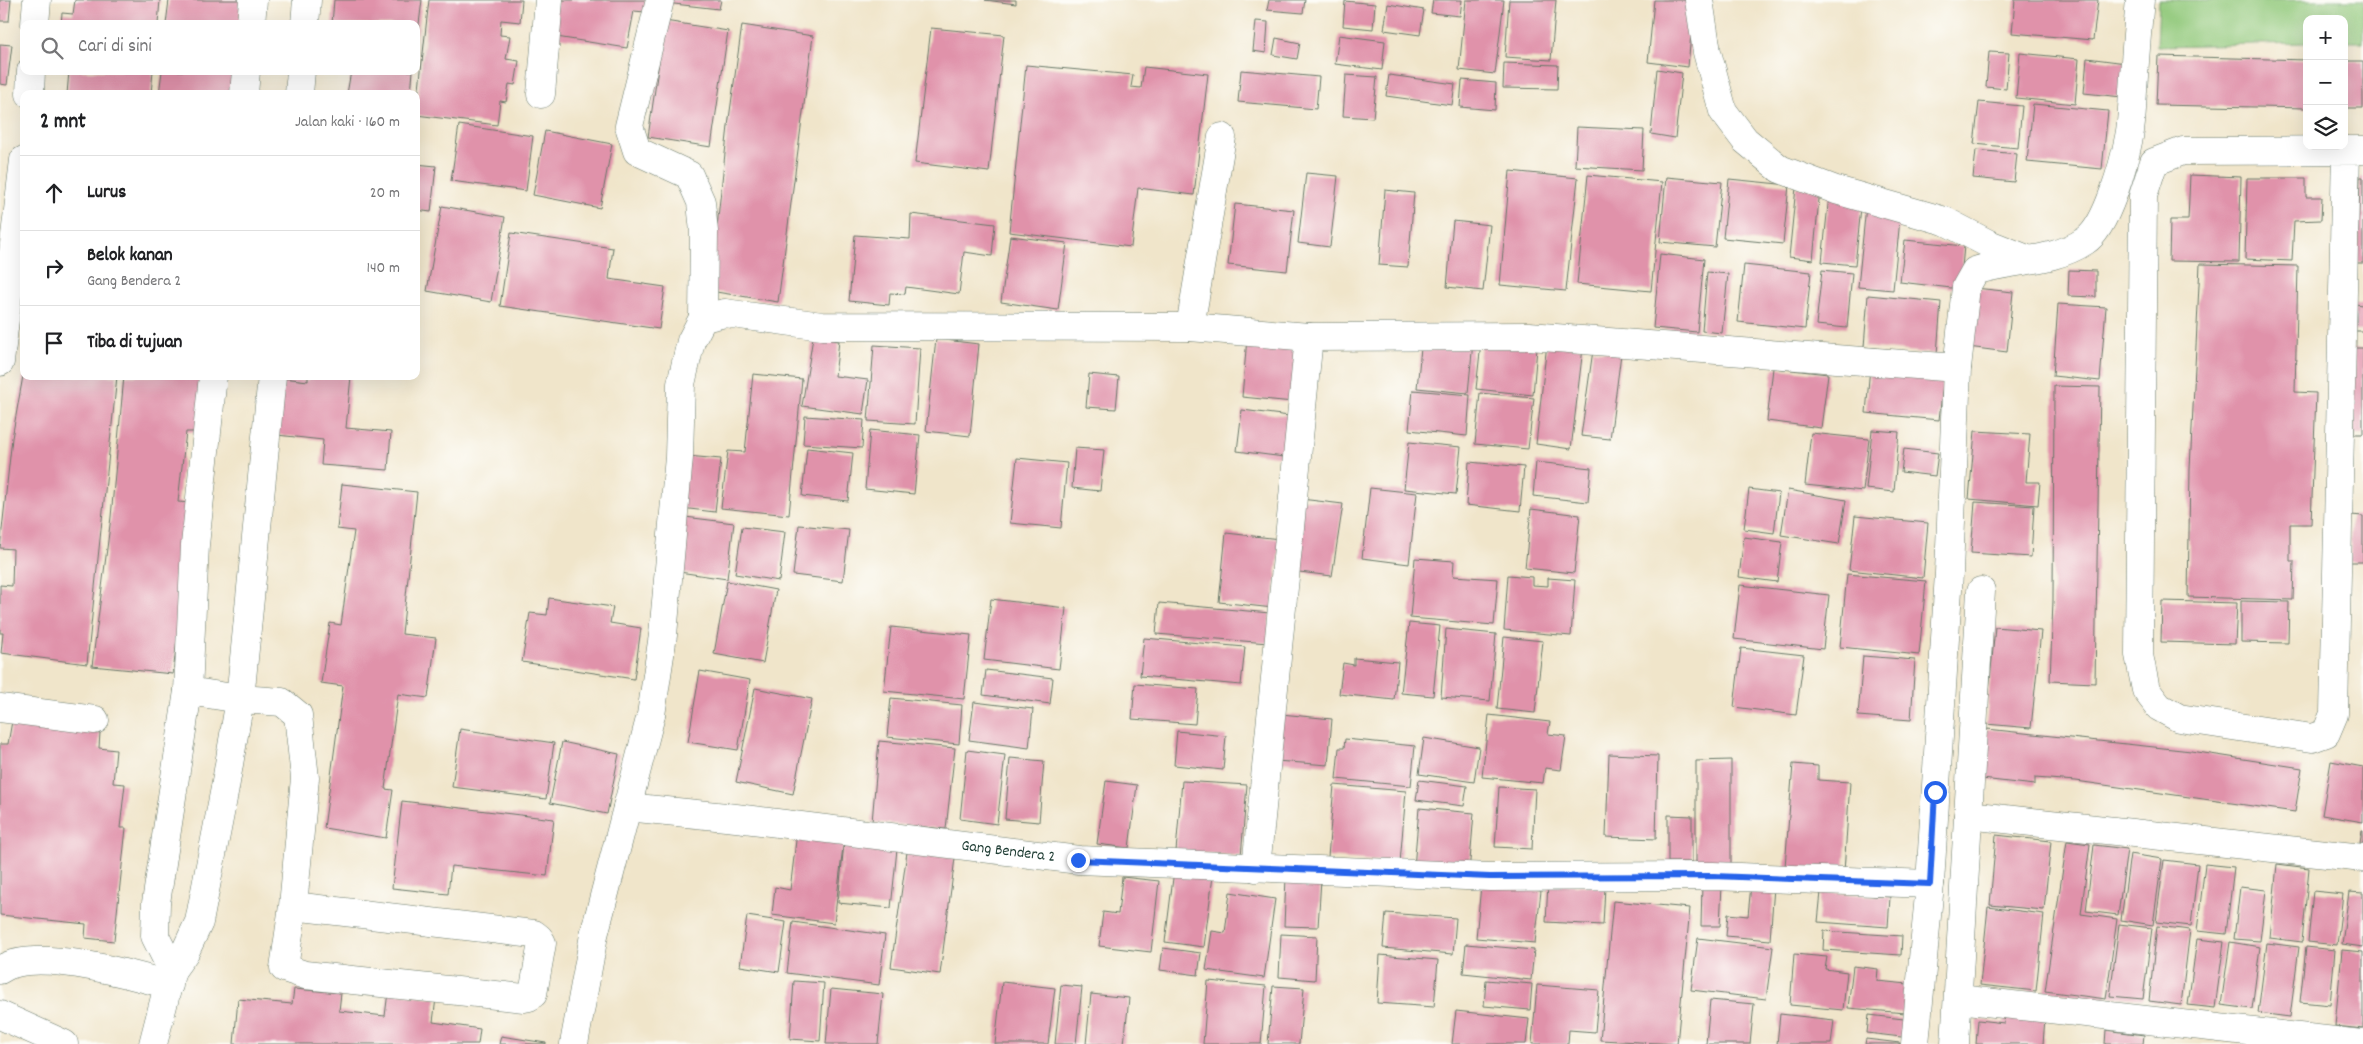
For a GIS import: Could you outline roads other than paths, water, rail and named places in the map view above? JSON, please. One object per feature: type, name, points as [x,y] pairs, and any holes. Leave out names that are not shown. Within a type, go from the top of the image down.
[{"type":"street","points":[[35,20],[37,0]]},
{"type":"street","points":[[251,20],[253,0]]},
{"type":"street","points":[[305,20],[307,0]]},
{"type":"street","points":[[541,94],[549,0]]},
{"type":"street","points":[[574,1044],[592,944],[652,715],[663,635],[678,457],[682,384],[691,341],[703,318],[704,232],[701,202],[689,175],[637,151],[630,126],[660,0]]},
{"type":"street","points":[[1699,0],[1707,52],[1723,111],[1746,140],[1780,169],[1836,190],[1945,221],[1989,244],[2030,260]]},
{"type":"street","points":[[1915,1044],[1930,884],[1950,573],[1958,368],[1966,287],[1975,271],[1993,265],[2030,260],[2066,250],[2087,240],[2100,224],[2110,205],[2129,137],[2140,0]]},
{"type":"street","points":[[30,90],[32,75]]},
{"type":"street","points":[[244,90],[246,75]]},
{"type":"street","points":[[299,90],[301,75]]},
{"type":"street","points":[[1190,327],[1222,137]]},
{"type":"street","points":[[2354,150],[2334,714],[2326,733],[2312,738],[2179,718],[2159,707],[2146,690],[2139,654],[2143,196],[2154,162],[2183,151],[2354,150]]},
{"type":"street","points":[[0,362],[20,192]]},
{"type":"street","points":[[703,318],[726,313],[822,326],[1190,327],[1309,337],[1529,336],[1958,368]]},
{"type":"street","points":[[1256,868],[1309,337]]},
{"type":"street","points":[[170,977],[155,936],[156,903],[188,691],[195,545],[213,380]]},
{"type":"street","points":[[153,1044],[170,977],[185,952],[199,922],[240,699],[272,380]]},
{"type":"street","points":[[1956,1044],[1982,591]]},
{"type":"street","points":[[188,691],[240,699],[282,702],[298,715],[305,778],[293,906],[284,968],[305,974],[514,997],[529,997],[533,994],[542,943],[534,934],[293,906]]},
{"type":"street","points":[[0,708],[95,720]]},
{"type":"street","name":"Gang Bendera 2","points":[[628,808],[736,818],[1078,860],[1490,877],[1713,876],[1930,884]]},
{"type":"street","points":[[1968,815],[2363,858]]},
{"type":"street","points":[[0,970],[7,965],[34,960],[170,977]]},
{"type":"street","points":[[1959,999],[2362,1044]]},
{"type":"street","points":[[0,1015],[64,1044]]}]
